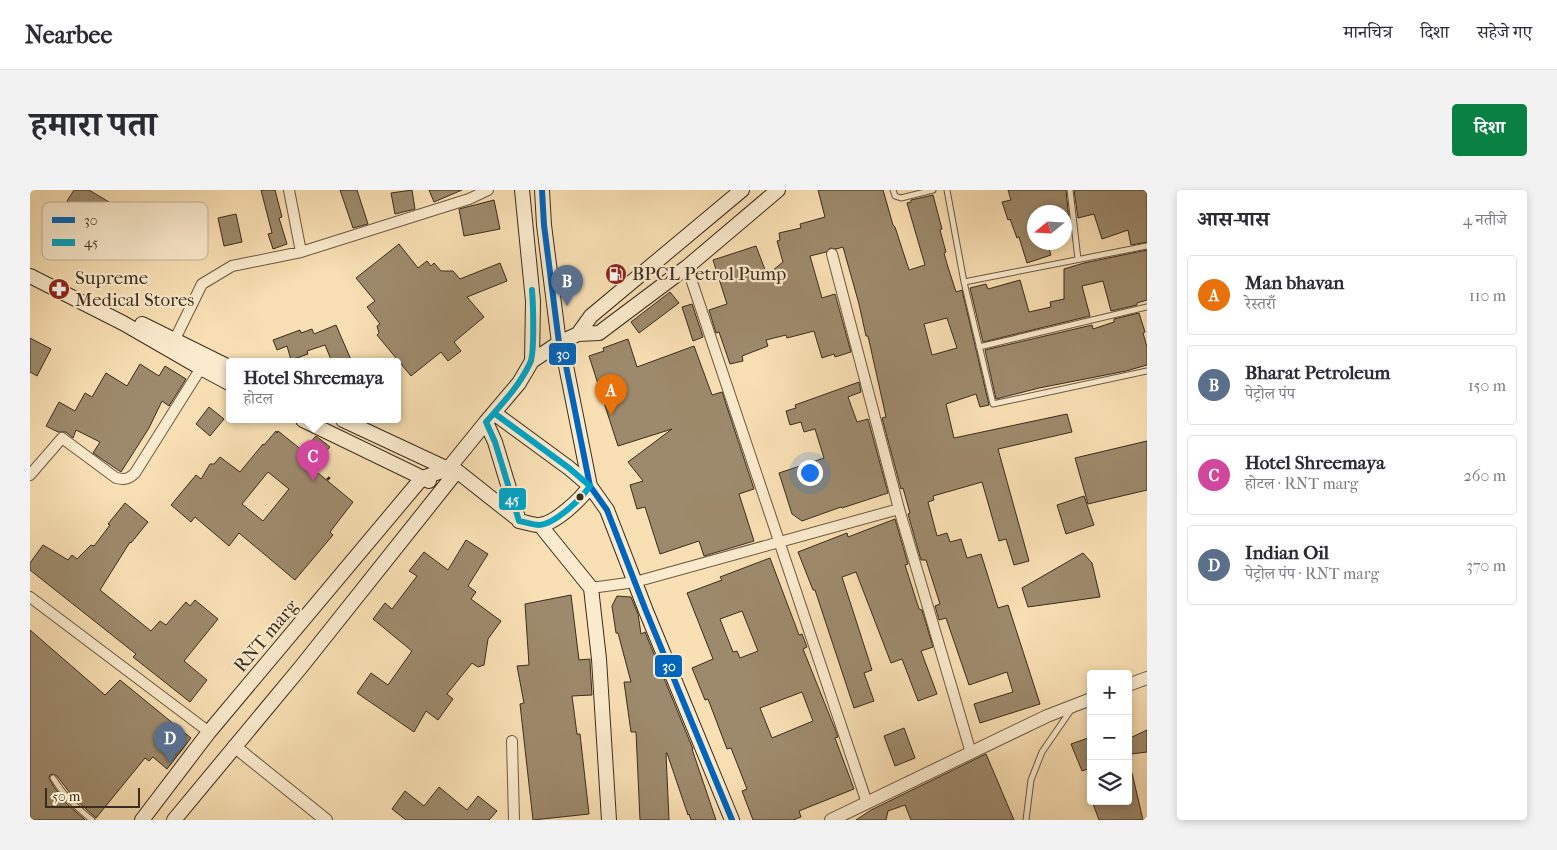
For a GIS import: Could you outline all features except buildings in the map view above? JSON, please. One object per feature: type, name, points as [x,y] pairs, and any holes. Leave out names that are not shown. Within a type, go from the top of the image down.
[{"type":"main road","points":[[522,190],[533,301],[532,361]]},
{"type":"main road","points":[[540,525],[562,515],[590,486],[565,361],[559,343],[544,225],[542,190]]},
{"type":"main road","points":[[578,334],[591,316],[742,190]]},
{"type":"main road","points":[[174,820],[301,667],[443,488],[453,470],[490,418],[519,383],[532,361],[559,343],[578,334],[599,333],[687,267],[778,190]]},
{"type":"main road","points":[[30,266],[174,341],[226,366]]},
{"type":"main road","points":[[30,276],[123,324],[226,381]]},
{"type":"main road","points":[[490,418],[569,468],[590,486],[606,510],[732,820]]},
{"type":"main road","points":[[490,418],[495,442],[519,520]]},
{"type":"main road","points":[[309,423],[443,488]]},
{"type":"main road","points":[[350,423],[453,470],[519,520],[540,525],[591,588],[609,820]]},
{"type":"main road","points":[[422,478],[453,470]]},
{"type":"main road","name":"RNT marg","points":[[142,820],[210,732],[422,478]]},
{"type":"street","points":[[289,190],[301,252]]},
{"type":"street","points":[[174,341],[202,284],[232,266],[301,252],[469,199],[488,190]]},
{"type":"street","points":[[832,254],[899,509],[971,752]]},
{"type":"street","points":[[687,267],[867,803]]},
{"type":"street","points":[[30,475],[62,438],[116,478],[123,480],[129,478],[135,473],[200,368]]},
{"type":"street","points":[[591,588],[635,582],[899,509]]},
{"type":"street","points":[[30,597],[210,732]]},
{"type":"street","points":[[1132,684],[1147,678]]},
{"type":"street","points":[[831,820],[1047,716],[1087,700]]},
{"type":"street","points":[[512,741],[514,820]]},
{"type":"street","points":[[234,746],[326,820]]},
{"type":"lane","points":[[893,190],[895,196],[901,198],[933,190]]},
{"type":"lane","points":[[947,190],[964,282],[992,404],[1147,371]]},
{"type":"lane","points":[[1070,190],[1078,259]]},
{"type":"lane","points":[[964,282],[1147,246]]},
{"type":"lane","points":[[979,347],[1147,307]]},
{"type":"lane","points":[[1026,820],[1031,780],[1042,752],[1075,705]]},
{"type":"lane","points":[[53,778],[62,793],[92,820]]},
{"type":"path","points":[[327,480],[331,476]]},
{"type":"transit line","name":"30","points":[[542,190],[544,225],[559,343],[565,361],[590,486],[607,510],[646,611],[732,820]]},
{"type":"transit line","name":"45","points":[[494,413],[569,468],[590,486],[560,516],[539,525],[519,521],[495,442],[486,422],[516,387],[532,358],[532,290]]},
{"type":"place","name":"BPCL Petrol Pump","points":[[616,274]]},
{"type":"place","name":"Supreme Medical Stores","points":[[59,289]]},
{"type":"place","name":"Bharat Petroleum","points":[[567,306]]},
{"type":"place","name":"Man bhavan","points":[[611,415]]},
{"type":"place","name":"Hotel Shreemaya","points":[[313,481]]},
{"type":"place","name":"Indian Oil","points":[[170,763]]}]
